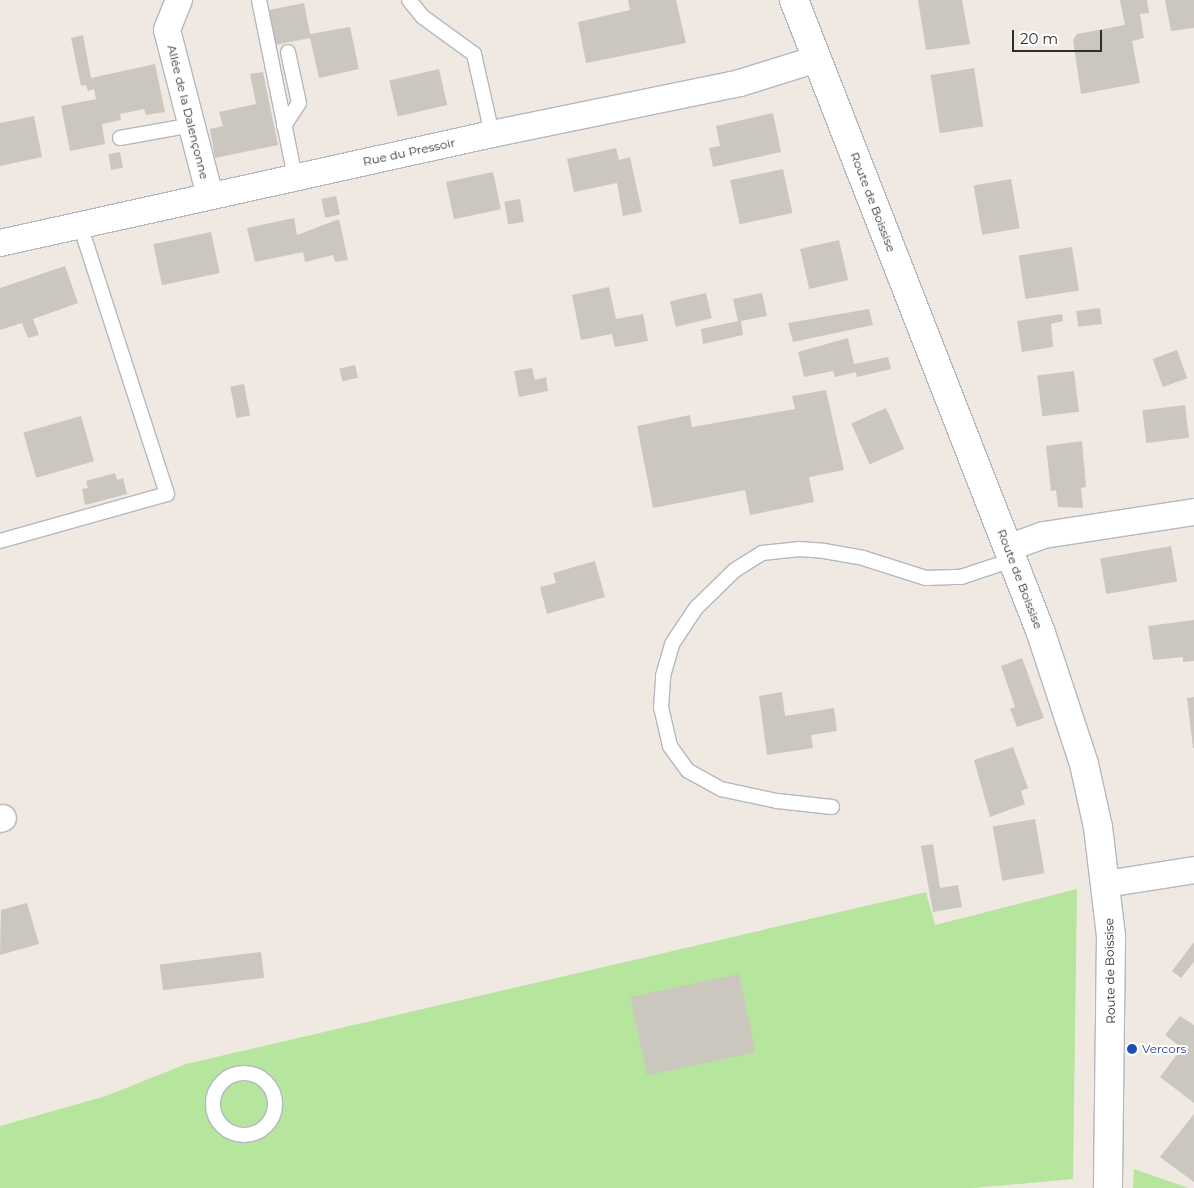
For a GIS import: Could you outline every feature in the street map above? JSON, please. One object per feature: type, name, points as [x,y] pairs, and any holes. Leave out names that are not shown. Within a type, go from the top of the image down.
[{"type":"street","name":"Allée de la Dalençonne","points":[[180,0],[168,30],[210,196]]},
{"type":"street","name":"Route de Boissise","points":[[794,0],[1010,554],[1064,697],[1084,764],[1106,884],[1111,936],[1108,1188]]},
{"type":"street","name":"Rue du Pressoir","points":[[0,243],[492,134],[740,83],[817,59]]},
{"type":"street","points":[[1010,554],[1044,535],[1194,512]]},
{"type":"street","points":[[1106,884],[1194,870]]},
{"type":"lane","points":[[259,0],[296,177]]},
{"type":"lane","points":[[409,0],[423,18],[474,54],[492,134]]},
{"type":"lane","points":[[284,126],[299,103],[288,52]]},
{"type":"lane","points":[[120,138],[192,125]]},
{"type":"lane","points":[[0,540],[167,494],[80,225]]},
{"type":"lane","points":[[832,807],[777,801],[721,789],[688,771],[670,746],[661,708],[663,676],[672,644],[696,608],[735,570],[762,553],[798,549],[824,551],[863,558],[926,578],[961,577],[1010,554]]},
{"type":"lane","points":[[248,1073],[266,1081],[272,1090],[275,1111],[263,1129],[243,1135],[233,1133],[220,1123],[213,1109],[214,1099],[222,1082],[239,1074],[248,1073]]},
{"type":"green space","points":[[1077,889],[1073,1179],[973,1188],[0,1188],[0,1126],[106,1096],[186,1064],[926,892],[935,925]]},
{"type":"green space","points":[[1134,1169],[1188,1188],[1133,1188]]},
{"type":"building","points":[[628,0],[676,0],[686,43],[586,63],[578,22],[630,10]]},
{"type":"building","points":[[918,0],[962,0],[970,44],[926,50]]},
{"type":"building","points":[[1120,0],[1147,0],[1149,13],[1140,14],[1144,38],[1132,41],[1140,83],[1081,94],[1073,40],[1077,34],[1125,25]]},
{"type":"building","points":[[1165,0],[1194,0],[1194,28],[1171,31]]},
{"type":"building","points":[[304,3],[310,34],[350,27],[359,69],[319,78],[310,38],[275,45],[269,10]]},
{"type":"building","points":[[83,35],[91,78],[155,64],[165,112],[146,115],[144,109],[120,114],[121,120],[102,124],[105,144],[70,151],[61,106],[96,99],[94,89],[88,91],[86,85],[81,86],[71,38]]},
{"type":"building","points":[[974,68],[983,126],[940,133],[931,75]]},
{"type":"building","points":[[439,69],[447,105],[398,117],[389,80]]},
{"type":"building","points":[[263,72],[278,145],[215,158],[210,129],[223,126],[219,112],[256,104],[250,74]]},
{"type":"building","points":[[773,113],[781,152],[713,167],[709,148],[720,146],[716,126]]},
{"type":"building","points":[[34,116],[42,157],[0,166],[0,123]]},
{"type":"building","points":[[616,148],[619,160],[630,157],[642,212],[623,216],[617,183],[574,192],[567,159]]},
{"type":"building","points":[[120,152],[123,168],[111,170],[108,154]]},
{"type":"building","points":[[783,169],[792,213],[740,224],[730,180]]},
{"type":"building","points":[[493,172],[501,209],[454,219],[446,182]]},
{"type":"building","points":[[1011,179],[1020,228],[982,235],[974,186]]},
{"type":"building","points":[[336,196],[340,215],[325,218],[321,199]]},
{"type":"building","points":[[520,199],[524,222],[508,224],[504,202]]},
{"type":"building","points":[[294,218],[297,235],[339,219],[348,260],[335,262],[333,255],[305,262],[303,252],[255,262],[247,228]]},
{"type":"building","points":[[211,232],[220,273],[162,285],[153,244]]},
{"type":"building","points":[[839,240],[848,280],[809,289],[800,249]]},
{"type":"building","points":[[1072,247],[1079,290],[1026,299],[1019,255]]},
{"type":"building","points":[[65,266],[78,303],[33,319],[39,335],[28,338],[22,323],[0,330],[0,288]]},
{"type":"building","points":[[609,287],[616,319],[643,314],[648,341],[615,347],[612,334],[581,340],[572,295]]},
{"type":"building","points":[[706,293],[712,318],[676,327],[670,301]]},
{"type":"building","points":[[762,293],[767,316],[741,321],[743,335],[703,344],[701,329],[738,321],[733,299]]},
{"type":"building","points":[[1100,308],[1102,324],[1078,327],[1076,311]]},
{"type":"building","points":[[869,309],[873,325],[793,342],[788,323]]},
{"type":"building","points":[[1062,314],[1063,321],[1051,324],[1053,347],[1022,352],[1017,321]]},
{"type":"building","points":[[848,338],[854,364],[888,357],[891,369],[857,377],[856,372],[835,377],[833,371],[804,377],[798,352]]},
{"type":"building","points":[[1177,350],[1187,378],[1163,387],[1153,359]]},
{"type":"building","points":[[355,365],[358,378],[342,381],[339,369]]},
{"type":"building","points":[[532,368],[535,380],[546,377],[548,391],[519,397],[514,371]]},
{"type":"building","points":[[1074,371],[1079,412],[1042,416],[1037,376]]},
{"type":"building","points":[[244,384],[250,415],[236,418],[230,387]]},
{"type":"building","points":[[826,390],[844,470],[809,477],[814,502],[750,515],[745,490],[653,508],[637,426],[690,415],[692,427],[795,409],[792,396]]},
{"type":"building","points":[[1185,405],[1189,438],[1146,443],[1142,410]]},
{"type":"building","points":[[886,408],[904,449],[870,465],[851,423]]},
{"type":"building","points":[[81,416],[94,461],[36,478],[23,433]]},
{"type":"building","points":[[1082,441],[1086,487],[1081,488],[1083,508],[1058,507],[1056,490],[1051,491],[1046,446]]},
{"type":"building","points":[[115,473],[117,480],[123,478],[127,494],[85,505],[82,489],[88,488],[86,481]]},
{"type":"building","points":[[1171,546],[1177,581],[1106,594],[1100,559]]},
{"type":"building","points":[[595,561],[605,597],[547,614],[540,587],[556,583],[553,573]]},
{"type":"building","points":[[1194,620],[1194,661],[1183,662],[1183,657],[1153,660],[1148,626]]},
{"type":"building","points":[[1022,658],[1044,718],[1017,727],[1010,709],[1015,707],[1001,666]]},
{"type":"building","points":[[782,692],[785,716],[834,708],[837,731],[811,735],[813,748],[767,755],[759,696]]},
{"type":"building","points":[[1194,697],[1194,748],[1193,748],[1187,698]]},
{"type":"building","points":[[1013,747],[1028,788],[1021,791],[1025,804],[990,817],[974,760]]},
{"type":"building","points":[[1035,819],[1045,873],[1002,881],[993,826]]},
{"type":"building","points":[[933,844],[940,888],[958,885],[962,907],[933,912],[921,846]]},
{"type":"building","points":[[27,903],[39,944],[0,955],[1,910]]},
{"type":"building","points":[[1194,942],[1194,962],[1181,978],[1172,971]]},
{"type":"building","points":[[261,952],[264,978],[163,990],[160,964]]},
{"type":"building","points":[[739,974],[756,1052],[647,1075],[630,997]]},
{"type":"building","points":[[1180,1016],[1194,1025],[1194,1103],[1160,1077],[1182,1048],[1165,1035]]},
{"type":"building","points":[[1194,1114],[1194,1182],[1160,1157]]},
{"type":"place","name":"Vercors","points":[[1132,1049]]}]
